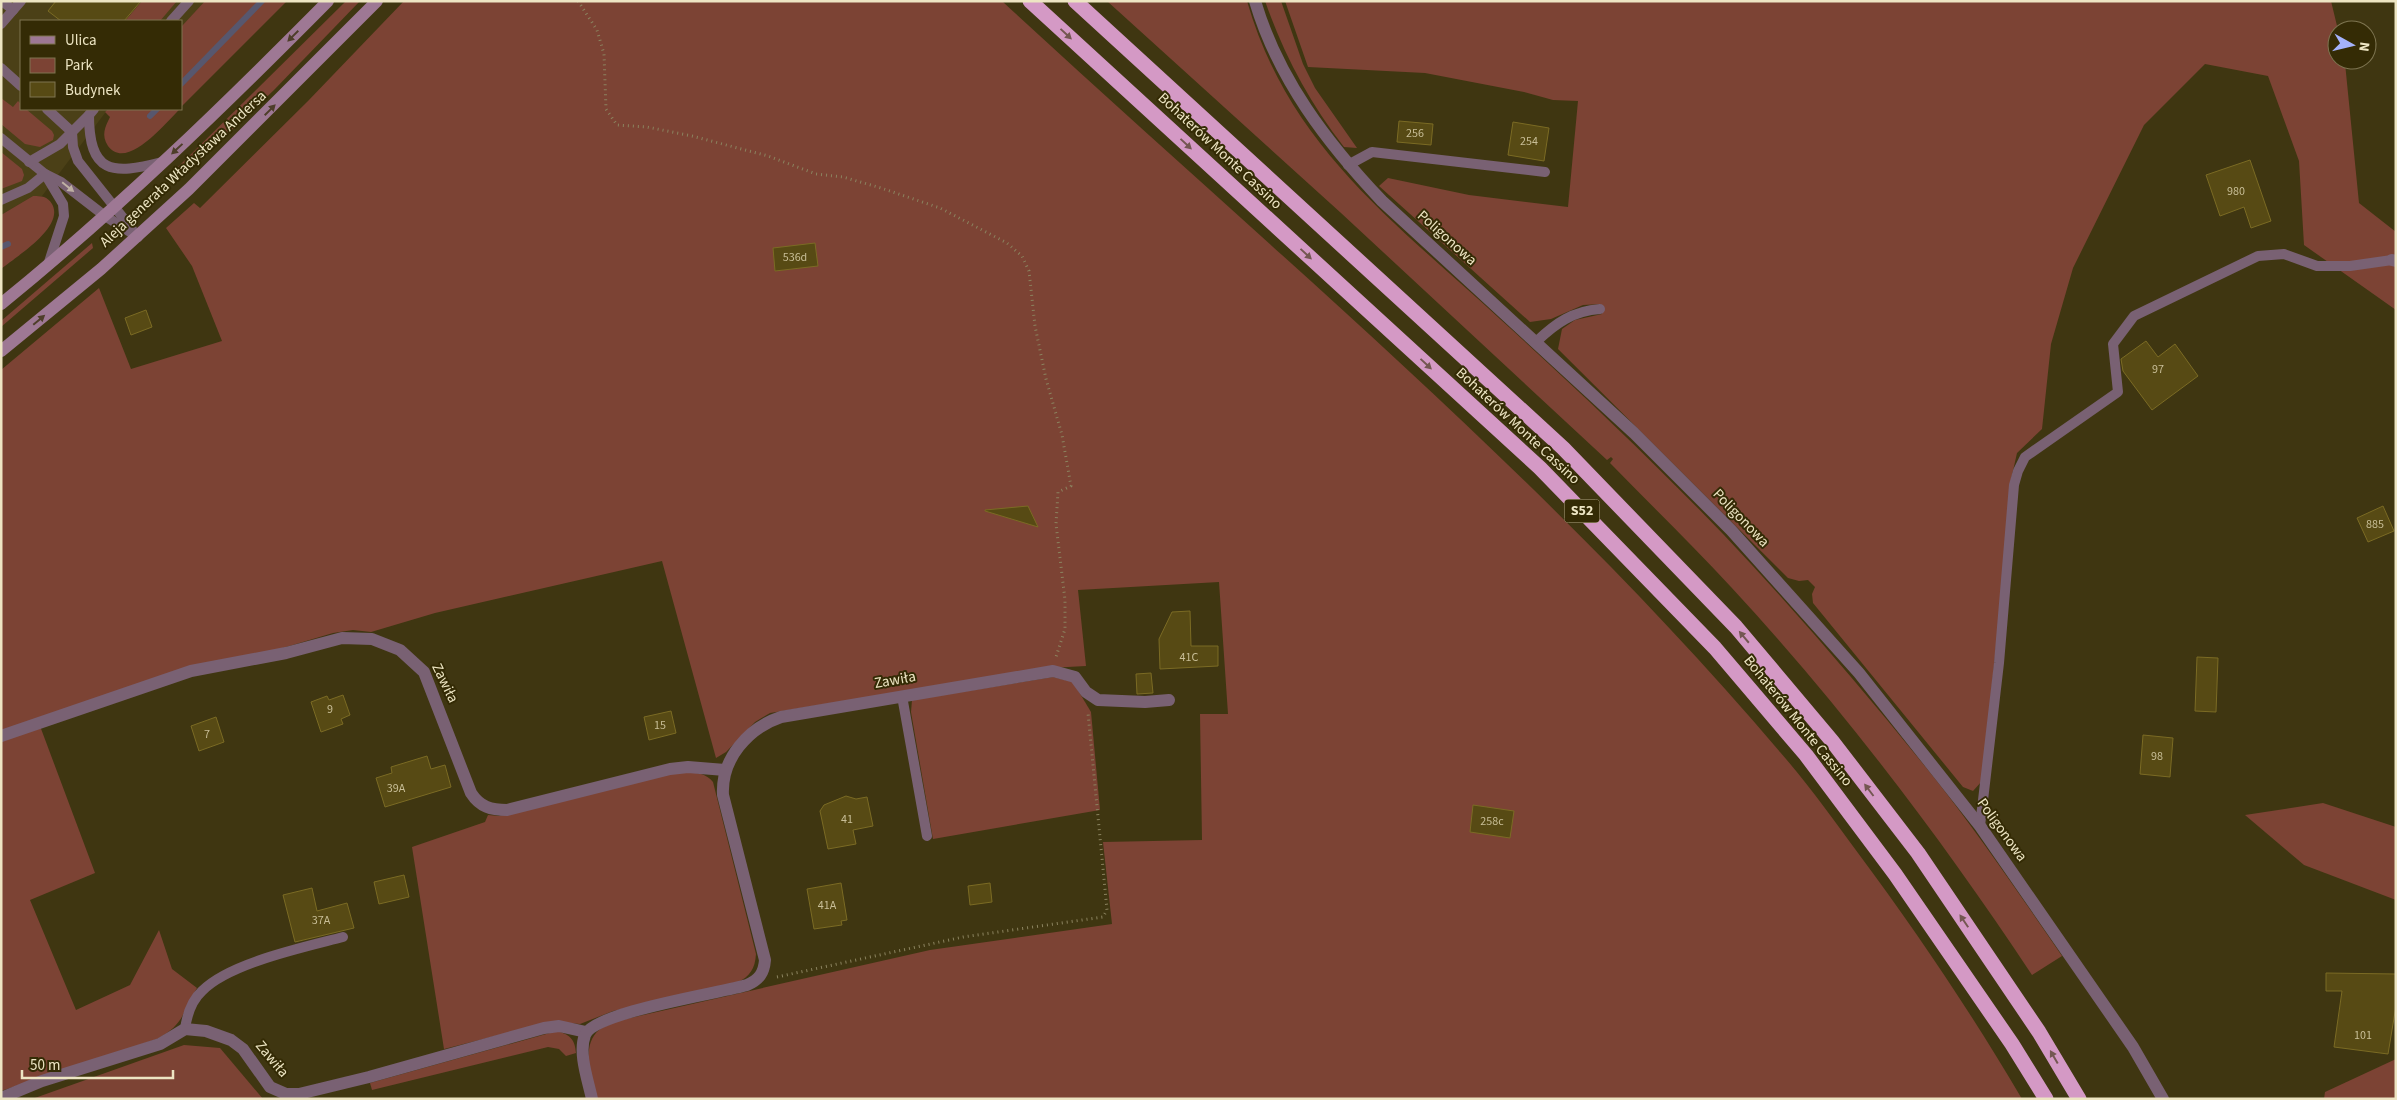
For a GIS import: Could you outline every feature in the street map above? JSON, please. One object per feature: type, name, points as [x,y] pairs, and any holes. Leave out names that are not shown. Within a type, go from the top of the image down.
[{"type":"highway","name":"Bohaterów Monte Cassino","points":[[1030,1],[1540,468],[1715,648],[1806,755],[1895,874],[2012,1044],[2046,1099]]},
{"type":"highway","name":"Bohaterów Monte Cassino","points":[[1075,1],[1563,448],[1736,627],[1832,741],[1918,853],[2039,1032],[2079,1099]]},
{"type":"main road","name":"Aleja generała Władysława Andersa","points":[[1,304],[110,212],[227,102],[328,1]]},
{"type":"main road","name":"Aleja generała Władysława Andersa","points":[[1,351],[138,237],[235,145],[377,1]]},
{"type":"street","name":"Poligonowa","points":[[1255,1],[1260,20],[1285,73],[1311,118],[1348,165],[1382,201],[1537,341],[1641,440],[1731,530],[1859,673],[1980,826],[2133,1047],[2163,1099]]},
{"type":"street","name":"Zawiła","points":[[1,736],[191,671],[286,652],[342,638],[358,638],[372,639],[400,650],[424,672],[471,793],[477,802],[484,807],[507,810],[670,769],[688,767],[724,770]]},
{"type":"street","name":"Zawiła","points":[[754,982],[764,969],[765,960],[723,795],[724,770],[738,747],[750,735],[769,721],[902,696],[1053,671],[1075,677],[1086,692]]},
{"type":"street","points":[[1086,692],[1098,700],[1115,702],[1168,700]]},
{"type":"street","points":[[592,1099],[583,1052],[586,1032],[601,1022],[616,1016],[726,991],[754,982]]},
{"type":"street","name":"Zawiła","points":[[185,1029],[206,1031],[231,1040],[242,1048],[270,1087],[286,1094],[298,1094],[369,1077],[544,1028],[559,1026],[586,1032]]},
{"type":"street","points":[[1,1098],[42,1081],[160,1044],[185,1029]]},
{"type":"lane","points":[[2,1],[13,10]]},
{"type":"lane","points":[[1,24],[21,1]]},
{"type":"lane","points":[[172,20],[189,1]]},
{"type":"lane","points":[[1,68],[20,85]]},
{"type":"lane","points":[[47,110],[72,132],[73,148],[78,161],[110,212]]},
{"type":"lane","points":[[92,112],[89,140],[93,152],[103,164],[126,170],[162,162]]},
{"type":"lane","points":[[29,162],[49,152],[92,112]]},
{"type":"lane","points":[[1,138],[45,174],[110,212],[138,237]]},
{"type":"lane","points":[[1348,165],[1372,152],[1546,172]]},
{"type":"lane","points":[[1,200],[28,188],[45,174]]},
{"type":"lane","points":[[45,174],[63,204],[64,216],[48,266]]},
{"type":"lane","points":[[1980,826],[1999,663],[2014,485],[2025,456],[2118,392],[2112,344],[2134,316],[2258,256],[2284,254],[2317,266],[2350,266],[2394,261]]},
{"type":"lane","points":[[1537,341],[1555,324],[1567,317],[1600,309]]},
{"type":"lane","points":[[902,696],[927,836]]},
{"type":"lane","points":[[185,1029],[187,1016],[194,1002],[201,991],[214,980],[262,960],[343,937]]},
{"type":"path","points":[[578,1],[597,30],[604,54],[606,110],[617,125],[646,127],[692,136],[768,156],[816,174],[843,177],[881,188],[940,208],[986,230],[1007,243],[1022,256],[1029,271],[1035,326],[1046,379],[1062,435],[1071,486],[1058,492],[1056,524],[1065,600],[1065,629],[1053,671]]},
{"type":"path","points":[[754,982],[918,945],[1024,927],[1101,918],[1106,914],[1086,692]]},
{"type":"shaded area","points":[[1,1],[205,1],[182,26],[182,20],[20,20],[20,110],[107,110],[42,196],[33,196],[1,215]]},
{"type":"green space","points":[[142,1],[177,1],[161,20],[126,20]]},
{"type":"green space","points":[[205,1],[287,1],[182,106],[182,26]]},
{"type":"green space","points":[[346,1],[360,1],[274,90],[184,175],[177,168]]},
{"type":"green space","points":[[404,1],[1002,1],[1402,365],[1501,458],[1597,553],[1690,651],[1790,764],[1830,815],[1943,974],[1984,1036],[2022,1099],[597,1099],[590,1073],[590,1045],[593,1037],[599,1030],[617,1021],[930,950],[1112,924],[1103,842],[1202,840],[1200,714],[1228,714],[1219,582],[1078,590],[1086,666],[1049,668],[770,713],[755,722],[726,752],[716,758],[662,561],[435,613],[371,632],[353,630],[333,633],[1,732],[1,370],[99,288],[131,369],[222,341],[192,266],[166,228],[194,203],[200,208],[308,101]]},
{"type":"green space","points":[[1107,1],[1247,1],[1266,53],[1289,99],[1318,140],[1350,178],[1422,249],[1529,345],[1614,425],[1697,507],[1778,593],[1831,653],[1932,775],[2015,887],[2062,956],[2032,975],[1963,874],[1851,727],[1812,679],[1731,587],[1610,463],[1613,459],[1611,457],[1607,460],[1341,213]]},
{"type":"green space","points":[[1265,1],[1281,1],[1303,64],[1315,88],[1357,148],[1344,147],[1320,113],[1289,59]]},
{"type":"green space","points":[[1285,1],[2331,1],[2336,20],[2327,20],[2327,70],[2346,70],[2359,203],[2396,232],[2396,310],[2304,245],[2299,161],[2268,76],[2205,64],[2144,125],[2073,268],[2051,344],[2042,429],[2017,453],[2010,484],[2007,541],[1982,781],[1973,791],[1963,787],[1813,603],[1812,594],[1815,587],[1808,580],[1799,581],[1788,578],[1558,349],[1562,329],[1575,320],[1602,314],[1601,304],[1583,305],[1551,319],[1530,322],[1379,186],[1388,178],[1469,195],[1568,207],[1578,101],[1553,100],[1524,92],[1425,73],[1308,67]]},
{"type":"green space","points":[[1,98],[13,107],[18,101],[20,103],[20,110],[27,110],[52,131],[54,135],[53,140],[40,147],[25,144],[1,124]]},
{"type":"green space","points":[[107,110],[179,110],[146,142],[136,149],[125,153],[116,152],[106,142],[104,131],[110,117],[105,112]]},
{"type":"green space","points":[[1,152],[22,169],[24,175],[22,181],[1,189]]},
{"type":"green space","points":[[33,196],[44,197],[50,201],[54,213],[52,222],[28,249],[1,269],[1,215]]},
{"type":"green space","points":[[92,243],[93,248],[1,327],[1,321]]},
{"type":"green space","points":[[1053,677],[1073,682],[1091,712],[1100,810],[933,839],[911,712],[912,700]]},
{"type":"green space","points":[[40,726],[95,873],[30,900],[76,1010],[130,985],[159,930],[172,969],[197,988],[182,1017],[173,1028],[157,1039],[1,1091],[1,741]]},
{"type":"green space","points":[[670,773],[699,773],[713,782],[756,954],[753,968],[748,975],[737,983],[613,1011],[580,1024],[560,1022],[542,1024],[444,1049],[412,847],[485,822],[488,815],[499,816]]},
{"type":"green space","points":[[2323,803],[2396,827],[2396,900],[2304,865],[2245,815]]},
{"type":"green space","points":[[557,1031],[566,1034],[571,1039],[575,1045],[576,1053],[566,1056],[559,1049],[548,1047],[372,1090],[370,1083]]},
{"type":"green space","points":[[184,1045],[220,1048],[263,1099],[32,1099]]},
{"type":"green space","points":[[2396,1059],[2396,1099],[2324,1099],[2325,1092]]},
{"type":"building","points":[[56,1],[141,1],[125,20],[60,20],[48,11]]},
{"type":"building","points":[[1399,121],[1433,124],[1431,145],[1397,142]]},
{"type":"building","points":[[1513,122],[1549,128],[1544,161],[1508,155]]},
{"type":"building","points":[[2250,160],[2271,221],[2251,228],[2244,207],[2220,216],[2206,175]]},
{"type":"building","points":[[815,243],[818,266],[775,271],[773,248]]},
{"type":"building","points":[[146,310],[152,327],[131,335],[125,318]]},
{"type":"building","points":[[2146,341],[2158,357],[2175,344],[2198,376],[2152,410],[2123,371],[2121,359]]},
{"type":"building","points":[[1028,506],[1038,527],[985,511],[985,510]]},
{"type":"building","points":[[2383,506],[2394,531],[2368,542],[2357,518]]},
{"type":"building","points":[[1190,611],[1191,646],[1218,646],[1218,666],[1160,669],[1159,639],[1172,612]]},
{"type":"building","points":[[2197,657],[2218,658],[2216,712],[2195,711]]},
{"type":"building","points":[[1151,673],[1153,693],[1137,694],[1136,674]]},
{"type":"building","points":[[343,695],[350,715],[341,719],[343,724],[321,732],[311,702],[327,696],[329,700]]},
{"type":"building","points":[[671,711],[676,733],[649,740],[644,717]]},
{"type":"building","points":[[216,717],[224,742],[199,751],[191,726]]},
{"type":"building","points":[[2143,735],[2173,738],[2170,777],[2140,774]]},
{"type":"building","points":[[427,756],[431,769],[445,765],[451,787],[385,807],[376,778],[392,773],[391,767]]},
{"type":"building","points":[[846,796],[856,799],[867,797],[873,826],[853,830],[856,844],[828,849],[820,811],[824,805]]},
{"type":"building","points":[[1473,805],[1514,811],[1510,838],[1470,832]]},
{"type":"building","points":[[404,875],[409,897],[379,904],[374,882]]},
{"type":"building","points":[[841,883],[847,920],[841,921],[842,925],[814,929],[807,889]]},
{"type":"building","points":[[990,883],[992,902],[970,905],[968,886]]},
{"type":"building","points":[[312,888],[317,911],[347,903],[354,928],[295,942],[283,895]]},
{"type":"building","points":[[2326,973],[2396,974],[2396,1006],[2388,1054],[2334,1047],[2342,991],[2326,991]]},
{"type":"waterway","points":[[182,83],[262,1]]},
{"type":"waterway","points":[[150,116],[156,110]]},
{"type":"waterway","points":[[1,247],[8,244]]}]
